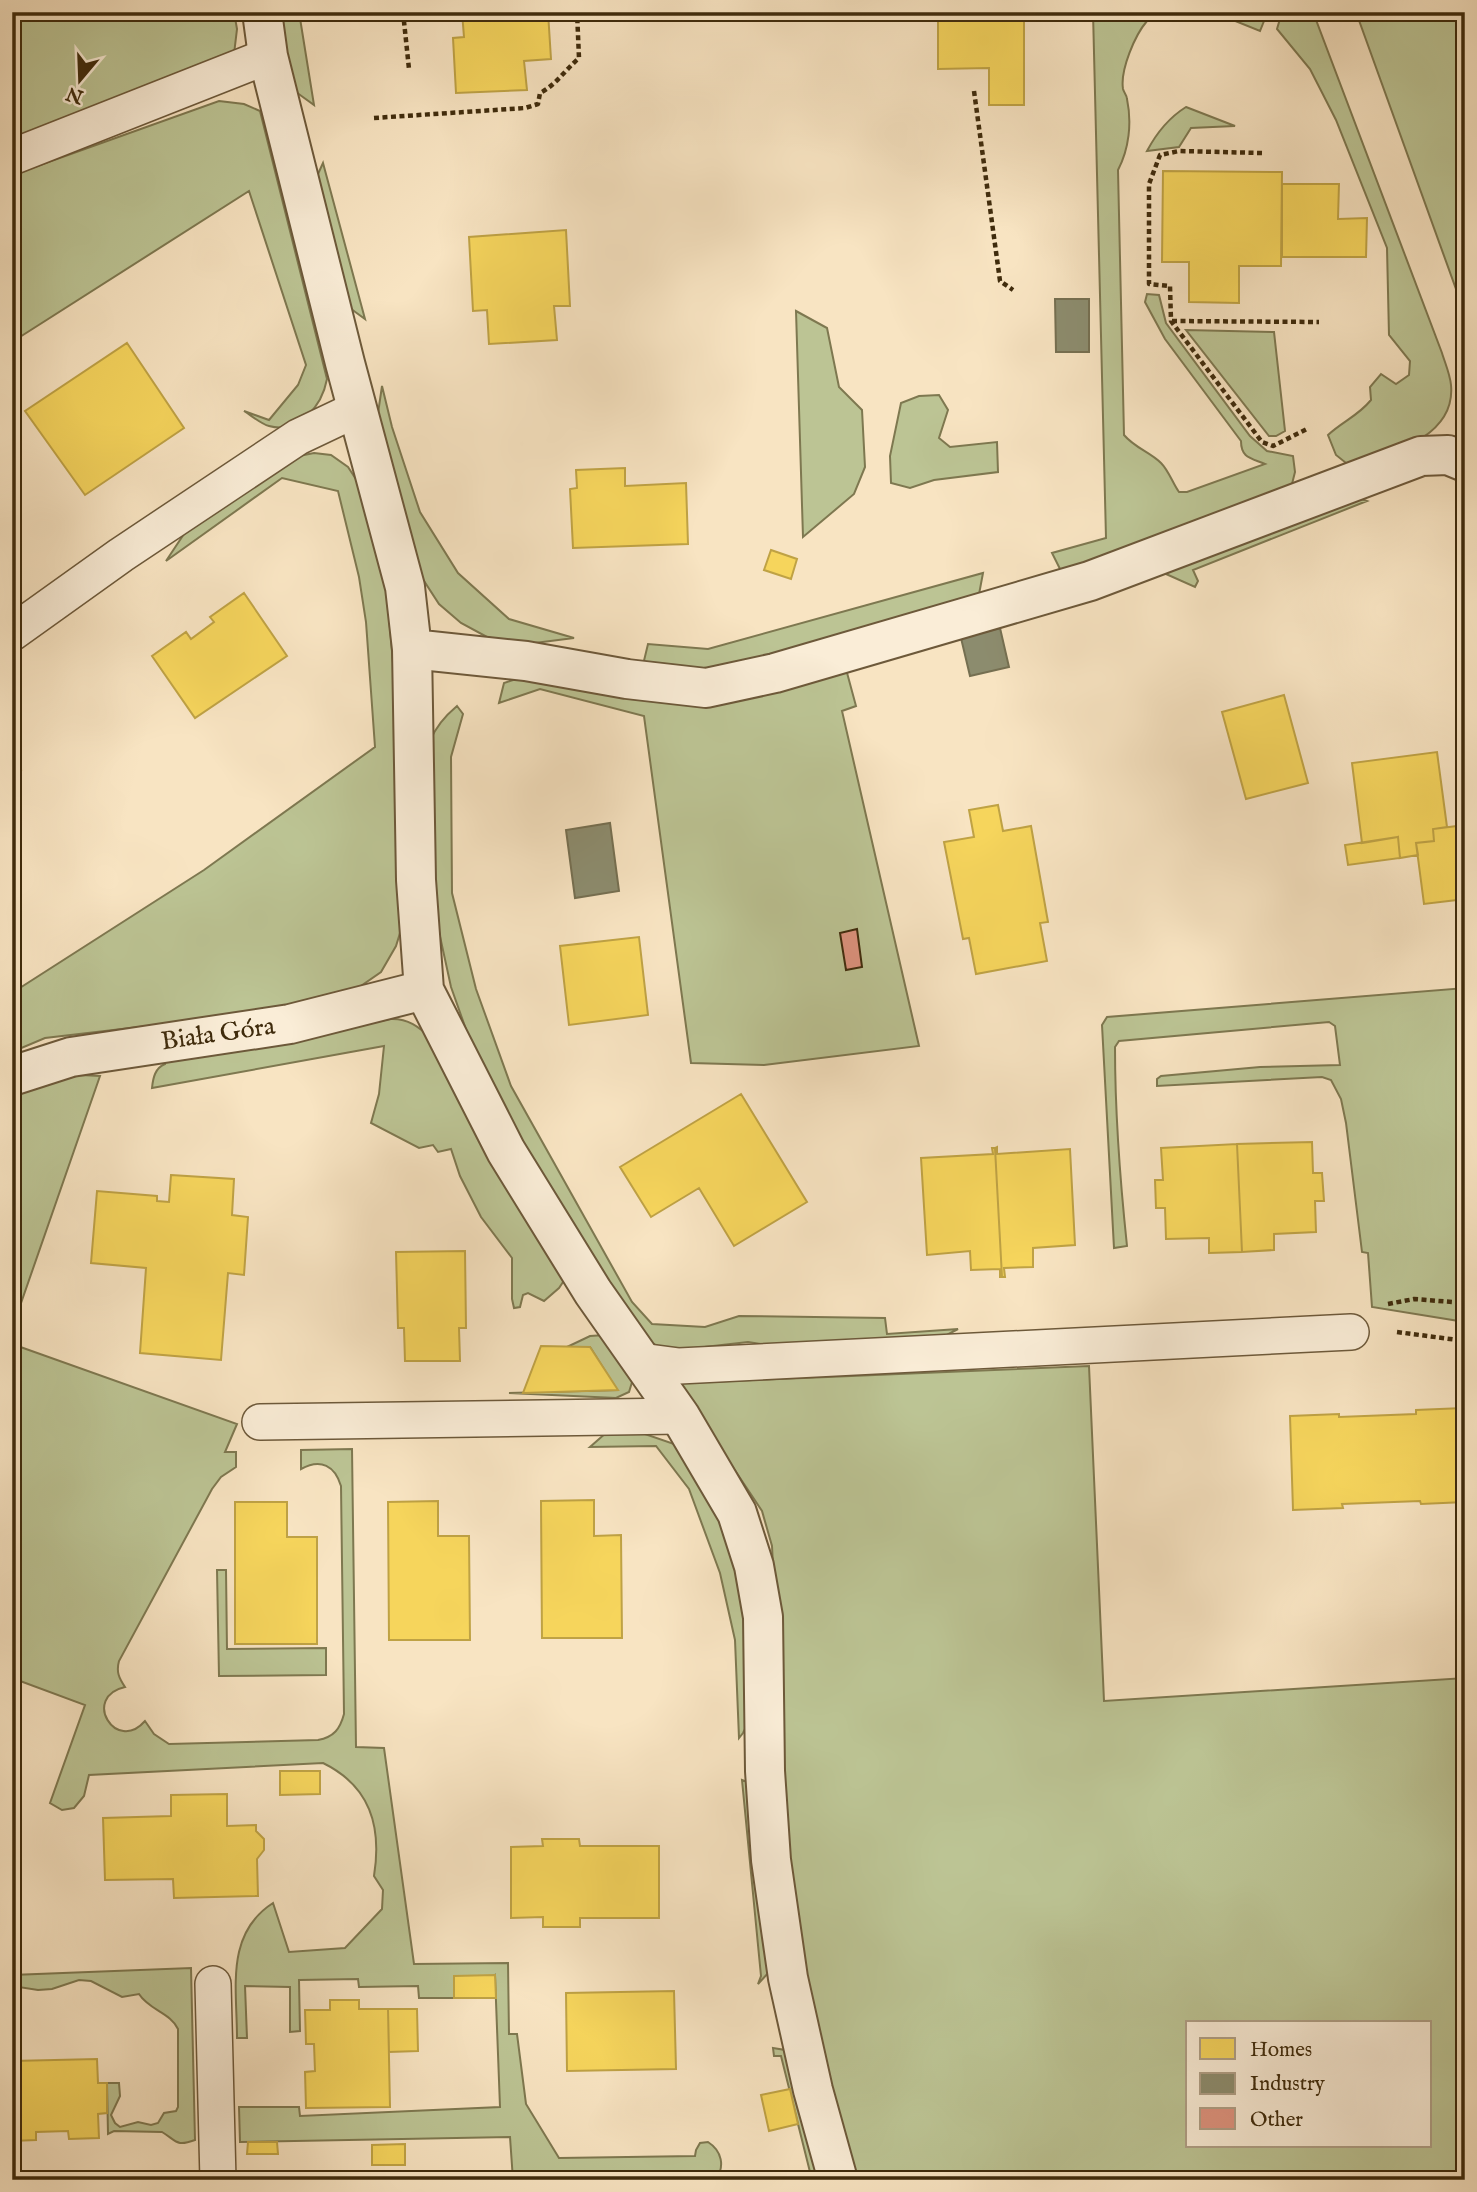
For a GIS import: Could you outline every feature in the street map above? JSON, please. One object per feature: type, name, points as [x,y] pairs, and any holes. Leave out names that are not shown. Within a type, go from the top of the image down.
[{"type":"street","points":[[262,12],[268,56],[405,587],[412,649],[416,880],[424,990],[506,1151],[593,1292],[680,1416],[737,1513],[754,1566],[763,1617],[765,1771],[771,1860],[788,1978],[813,2090],[838,2180]]},
{"type":"street","points":[[412,649],[526,661],[627,679],[706,688],[775,673],[1090,581],[1421,456],[1448,456],[1465,462]]},
{"type":"street","name":"Biała Góra","points":[[12,1076],[71,1057],[290,1024],[424,990]]},
{"type":"lane","points":[[12,157],[268,56]]},
{"type":"lane","points":[[12,633],[121,555],[298,437],[357,409]]},
{"type":"lane","points":[[641,1361],[679,1366],[1351,1332]]},
{"type":"lane","points":[[260,1422],[680,1416]]},
{"type":"lane","points":[[213,1984],[218,2180]]},
{"type":"path","points":[[403,12],[409,69]]},
{"type":"path","points":[[374,118],[525,108],[538,104],[541,93],[554,87],[562,73],[579,58],[577,12]]},
{"type":"path","points":[[974,92],[1000,281],[1013,290]]},
{"type":"path","points":[[1262,153],[1179,151],[1160,155],[1149,184],[1149,284],[1170,286],[1171,321],[1262,442],[1273,446],[1307,429]]},
{"type":"path","points":[[1171,321],[1319,322]]},
{"type":"path","points":[[1351,1332],[1380,1308],[1394,1301],[1413,1299],[1465,1303]]},
{"type":"path","points":[[1351,1332],[1392,1332],[1465,1341]]},
{"type":"green space","points":[[12,12],[234,12],[237,29],[234,54],[12,145]]},
{"type":"green space","points":[[270,12],[299,12],[314,105],[289,87]]},
{"type":"green space","points":[[1093,12],[1170,12],[1162,20],[1147,21],[1142,27],[1129,53],[1123,81],[1129,117],[1127,145],[1118,170],[1124,435],[1161,463],[1179,492],[1187,492],[1265,464],[1245,454],[1241,441],[1165,339],[1145,302],[1147,294],[1159,295],[1166,323],[1250,436],[1267,451],[1293,456],[1295,472],[1290,492],[1062,573],[1052,553],[1106,538]]},
{"type":"green space","points":[[1213,12],[1257,12],[1266,16],[1260,31]]},
{"type":"green space","points":[[1282,12],[1313,12],[1442,353],[1451,385],[1450,403],[1443,418],[1432,431],[1401,449],[1351,467],[1336,455],[1328,435],[1371,400],[1370,387],[1381,374],[1396,384],[1409,375],[1410,361],[1389,335],[1387,248],[1336,120],[1310,69],[1277,29]]},
{"type":"green space","points":[[1356,12],[1465,12],[1465,314]]},
{"type":"green space","points":[[219,101],[244,104],[260,111],[327,379],[314,408],[299,422],[290,426],[269,426],[244,411],[269,420],[298,385],[306,365],[249,191],[12,342],[12,175]]},
{"type":"green space","points":[[1186,107],[1235,126],[1191,128],[1179,147],[1147,151],[1164,126]]},
{"type":"green space","points":[[323,163],[365,319],[347,306],[312,187]]},
{"type":"green space","points":[[796,311],[827,328],[839,387],[862,410],[865,467],[854,494],[803,537]]},
{"type":"green space","points":[[1186,330],[1274,332],[1285,431],[1269,436]]},
{"type":"green space","points":[[382,386],[392,427],[420,512],[458,573],[509,619],[574,638],[519,645],[487,637],[461,623],[439,604],[415,567],[376,427]]},
{"type":"green space","points":[[939,395],[948,410],[939,438],[950,447],[997,442],[998,472],[934,480],[910,488],[891,483],[890,456],[901,403],[919,396]]},
{"type":"green space","points":[[314,453],[331,455],[348,467],[365,493],[384,559],[393,663],[404,920],[396,946],[381,972],[355,990],[276,1011],[45,1038],[12,1052],[12,993],[204,870],[375,747],[366,622],[359,577],[338,491],[282,478],[166,561],[184,534],[299,456]]},
{"type":"green space","points":[[1350,495],[1367,501],[1193,570],[1198,581],[1195,587],[1157,570]]},
{"type":"green space","points":[[983,573],[977,605],[734,671],[642,669],[648,644],[708,649]]},
{"type":"green space","points":[[846,669],[856,706],[842,711],[919,1046],[764,1065],[691,1063],[644,716],[540,689],[499,703],[504,683],[519,678]]},
{"type":"green space","points":[[457,706],[463,714],[451,757],[452,893],[476,989],[511,1086],[632,1302],[652,1324],[705,1327],[739,1316],[885,1318],[887,1334],[958,1329],[945,1336],[780,1347],[748,1342],[678,1350],[660,1347],[642,1339],[587,1257],[493,1091],[474,1052],[451,987],[436,918],[430,741],[441,722]]},
{"type":"green space","points":[[1465,988],[1465,1322],[1372,1307],[1368,1253],[1362,1252],[1346,1123],[1341,1099],[1331,1080],[1322,1077],[1157,1086],[1157,1079],[1161,1076],[1260,1067],[1340,1065],[1335,1026],[1329,1022],[1119,1041],[1115,1047],[1116,1097],[1127,1246],[1114,1248],[1102,1025],[1107,1017]]},
{"type":"green space","points":[[390,1019],[413,1024],[432,1039],[565,1279],[544,1301],[528,1293],[523,1295],[520,1307],[514,1308],[512,1258],[481,1217],[460,1176],[451,1149],[438,1152],[433,1145],[419,1148],[371,1123],[379,1094],[384,1046],[152,1088],[155,1074],[165,1064],[165,1060]]},
{"type":"green space","points":[[81,1075],[100,1076],[12,1329],[12,1093],[30,1086]]},
{"type":"green space","points":[[605,1335],[633,1379],[629,1392],[616,1398],[509,1393],[617,1390],[590,1347],[567,1347],[590,1336]]},
{"type":"green space","points":[[12,1344],[237,1424],[225,1452],[236,1452],[236,1467],[221,1477],[212,1489],[119,1661],[119,1675],[125,1687],[112,1693],[105,1701],[104,1711],[114,1727],[123,1731],[134,1729],[145,1721],[154,1734],[169,1744],[318,1740],[336,1732],[344,1714],[341,1486],[335,1473],[326,1466],[315,1464],[301,1469],[301,1450],[352,1449],[356,1747],[384,1748],[414,1964],[508,1963],[509,2034],[517,2034],[526,2104],[559,2158],[695,2156],[700,2143],[708,2142],[721,2159],[721,2169],[716,2180],[513,2180],[510,2137],[240,2142],[239,2107],[299,2107],[300,2116],[500,2107],[495,1975],[454,1998],[419,1998],[418,1986],[359,1987],[358,1979],[299,1980],[300,2031],[290,2032],[290,1987],[245,1986],[247,2038],[237,2038],[237,1963],[247,1930],[258,1916],[273,1903],[289,1952],[345,1948],[382,1909],[383,1890],[374,1876],[374,1824],[369,1809],[352,1783],[323,1763],[89,1775],[84,1796],[74,1808],[62,1810],[50,1803],[85,1705],[12,1678]]},
{"type":"green space","points":[[1089,1366],[1104,1701],[1465,1678],[1465,2180],[857,2180],[830,2094],[806,1981],[779,1789],[781,1723],[772,1546],[762,1511],[680,1388],[683,1383]]},
{"type":"green space","points":[[607,1432],[645,1434],[677,1445],[699,1476],[723,1530],[735,1564],[746,1614],[750,1719],[739,1738],[735,1640],[720,1573],[689,1489],[656,1446],[590,1447]]},
{"type":"green space","points":[[217,1570],[226,1570],[227,1649],[326,1648],[326,1675],[219,1676]]},
{"type":"green space","points":[[742,1780],[750,1783],[770,1971],[758,1984],[761,1976]]},
{"type":"green space","points":[[191,1968],[195,2140],[180,2143],[162,2132],[114,2131],[108,2134],[107,2083],[119,2083],[120,2096],[111,2115],[120,2127],[138,2122],[151,2125],[158,2123],[164,2113],[176,2111],[178,2029],[175,2024],[139,1994],[122,1997],[91,1981],[79,1980],[52,1989],[38,1990],[12,1986],[12,1975]]},
{"type":"green space","points":[[773,2048],[785,2050],[825,2180],[812,2180],[781,2056],[774,2056]]},
{"type":"building: Homes","points":[[462,12],[548,12],[551,59],[524,61],[527,90],[456,93],[453,38],[464,37]]},
{"type":"building: Homes","points":[[938,12],[1024,12],[1024,105],[989,105],[989,68],[938,69]]},
{"type":"building: Homes","points":[[1163,171],[1282,172],[1281,266],[1239,266],[1239,303],[1189,302],[1189,262],[1162,262]]},
{"type":"building: Homes","points":[[1282,184],[1339,184],[1338,219],[1367,218],[1366,257],[1282,257]]},
{"type":"building: Homes","points":[[566,230],[570,306],[554,306],[557,340],[489,344],[487,310],[473,311],[469,237]]},
{"type":"building: Homes","points":[[127,343],[184,428],[85,495],[25,411]]},
{"type":"building: Homes","points":[[625,468],[625,486],[686,483],[688,544],[573,548],[570,489],[577,488],[576,470]]},
{"type":"building: Homes","points":[[771,550],[797,559],[791,579],[764,570]]},
{"type":"building: Homes","points":[[244,593],[287,656],[195,718],[152,656],[186,632],[191,639],[214,622],[210,617]]},
{"type":"building: Homes","points":[[1284,695],[1308,783],[1246,799],[1222,712]]},
{"type":"building: Homes","points":[[1437,752],[1447,827],[1433,829],[1434,841],[1416,843],[1418,855],[1400,858],[1398,837],[1362,843],[1352,763]]},
{"type":"building: Homes","points":[[12,757],[21,770],[12,776]]},
{"type":"building: Homes","points":[[998,805],[1003,831],[1031,826],[1048,922],[1040,923],[1047,961],[976,974],[969,938],[963,939],[944,842],[974,837],[969,810]]},
{"type":"building: Homes","points":[[1465,825],[1465,899],[1424,904],[1416,843],[1434,841],[1433,829]]},
{"type":"building: Homes","points":[[1398,837],[1400,858],[1348,865],[1345,845]]},
{"type":"building: Homes","points":[[639,937],[648,1015],[569,1025],[560,946]]},
{"type":"building: Homes","points":[[741,1094],[807,1202],[734,1246],[699,1188],[651,1217],[620,1167]]},
{"type":"building: Homes","points":[[1312,1142],[1313,1173],[1322,1173],[1324,1201],[1315,1201],[1316,1232],[1274,1234],[1274,1250],[1242,1252],[1237,1144]]},
{"type":"building: Homes","points":[[1237,1144],[1242,1252],[1209,1253],[1209,1238],[1166,1239],[1165,1208],[1156,1208],[1155,1180],[1163,1180],[1161,1148]]},
{"type":"building: Homes","points":[[997,1147],[997,1154],[1070,1149],[1075,1245],[1033,1248],[1033,1267],[1004,1268],[1005,1277],[1002,1277],[995,1148]]},
{"type":"building: Homes","points":[[992,1148],[995,1148],[1002,1277],[1000,1269],[971,1270],[970,1251],[927,1255],[921,1158],[993,1154]]},
{"type":"building: Homes","points":[[171,1175],[234,1179],[232,1215],[248,1217],[244,1275],[228,1273],[221,1360],[140,1353],[146,1268],[91,1263],[97,1191],[157,1196],[157,1201],[169,1202]]},
{"type":"building: Homes","points":[[465,1251],[466,1328],[459,1328],[460,1361],[405,1361],[404,1328],[398,1328],[396,1252]]},
{"type":"building: Homes","points":[[541,1346],[590,1347],[618,1390],[523,1393]]},
{"type":"building: Homes","points":[[1463,1408],[1465,1502],[1342,1504],[1343,1508],[1293,1510],[1290,1416],[1416,1414],[1416,1410]]},
{"type":"building: Homes","points":[[594,1500],[594,1536],[621,1535],[622,1638],[542,1638],[541,1501]]},
{"type":"building: Homes","points":[[438,1501],[438,1536],[469,1536],[470,1640],[389,1640],[388,1502]]},
{"type":"building: Homes","points":[[235,1502],[287,1502],[287,1537],[317,1537],[317,1644],[235,1644]]},
{"type":"building: Homes","points":[[280,1771],[320,1771],[320,1794],[280,1795]]},
{"type":"building: Homes","points":[[227,1794],[227,1826],[256,1825],[256,1831],[264,1839],[264,1850],[257,1859],[258,1896],[174,1898],[173,1879],[105,1880],[103,1818],[171,1816],[171,1795]]},
{"type":"building: Homes","points":[[542,1839],[579,1839],[580,1846],[659,1846],[659,1918],[580,1918],[580,1927],[543,1927],[543,1917],[511,1918],[511,1847],[543,1846]]},
{"type":"building: Homes","points":[[495,1975],[496,1998],[454,1998],[454,1976]]},
{"type":"building: Homes","points":[[674,1991],[676,2069],[567,2071],[566,1993]]},
{"type":"building: Homes","points":[[330,2000],[359,2000],[359,2009],[388,2009],[390,2107],[306,2108],[305,2072],[315,2071],[314,2044],[306,2044],[305,2010],[330,2010]]},
{"type":"building: Homes","points":[[388,2009],[417,2009],[418,2051],[389,2052]]},
{"type":"building: Homes","points":[[97,2059],[98,2083],[107,2083],[107,2113],[98,2114],[99,2138],[69,2139],[68,2131],[36,2132],[36,2140],[12,2141],[12,2061]]},
{"type":"building: Homes","points":[[790,2089],[798,2124],[769,2131],[761,2095]]},
{"type":"building: Homes","points":[[248,2142],[277,2142],[278,2154],[247,2154]]},
{"type":"building: Homes","points":[[405,2144],[405,2165],[372,2165],[372,2145]]},
{"type":"building: Industry","points":[[1055,299],[1089,299],[1089,352],[1056,352]]},
{"type":"building: Industry","points":[[1000,628],[1009,667],[970,676],[961,638]]},
{"type":"building: Industry","points":[[610,823],[619,891],[575,898],[566,830]]},
{"type":"building: Other","points":[[857,929],[862,967],[846,970],[840,933]]}]
